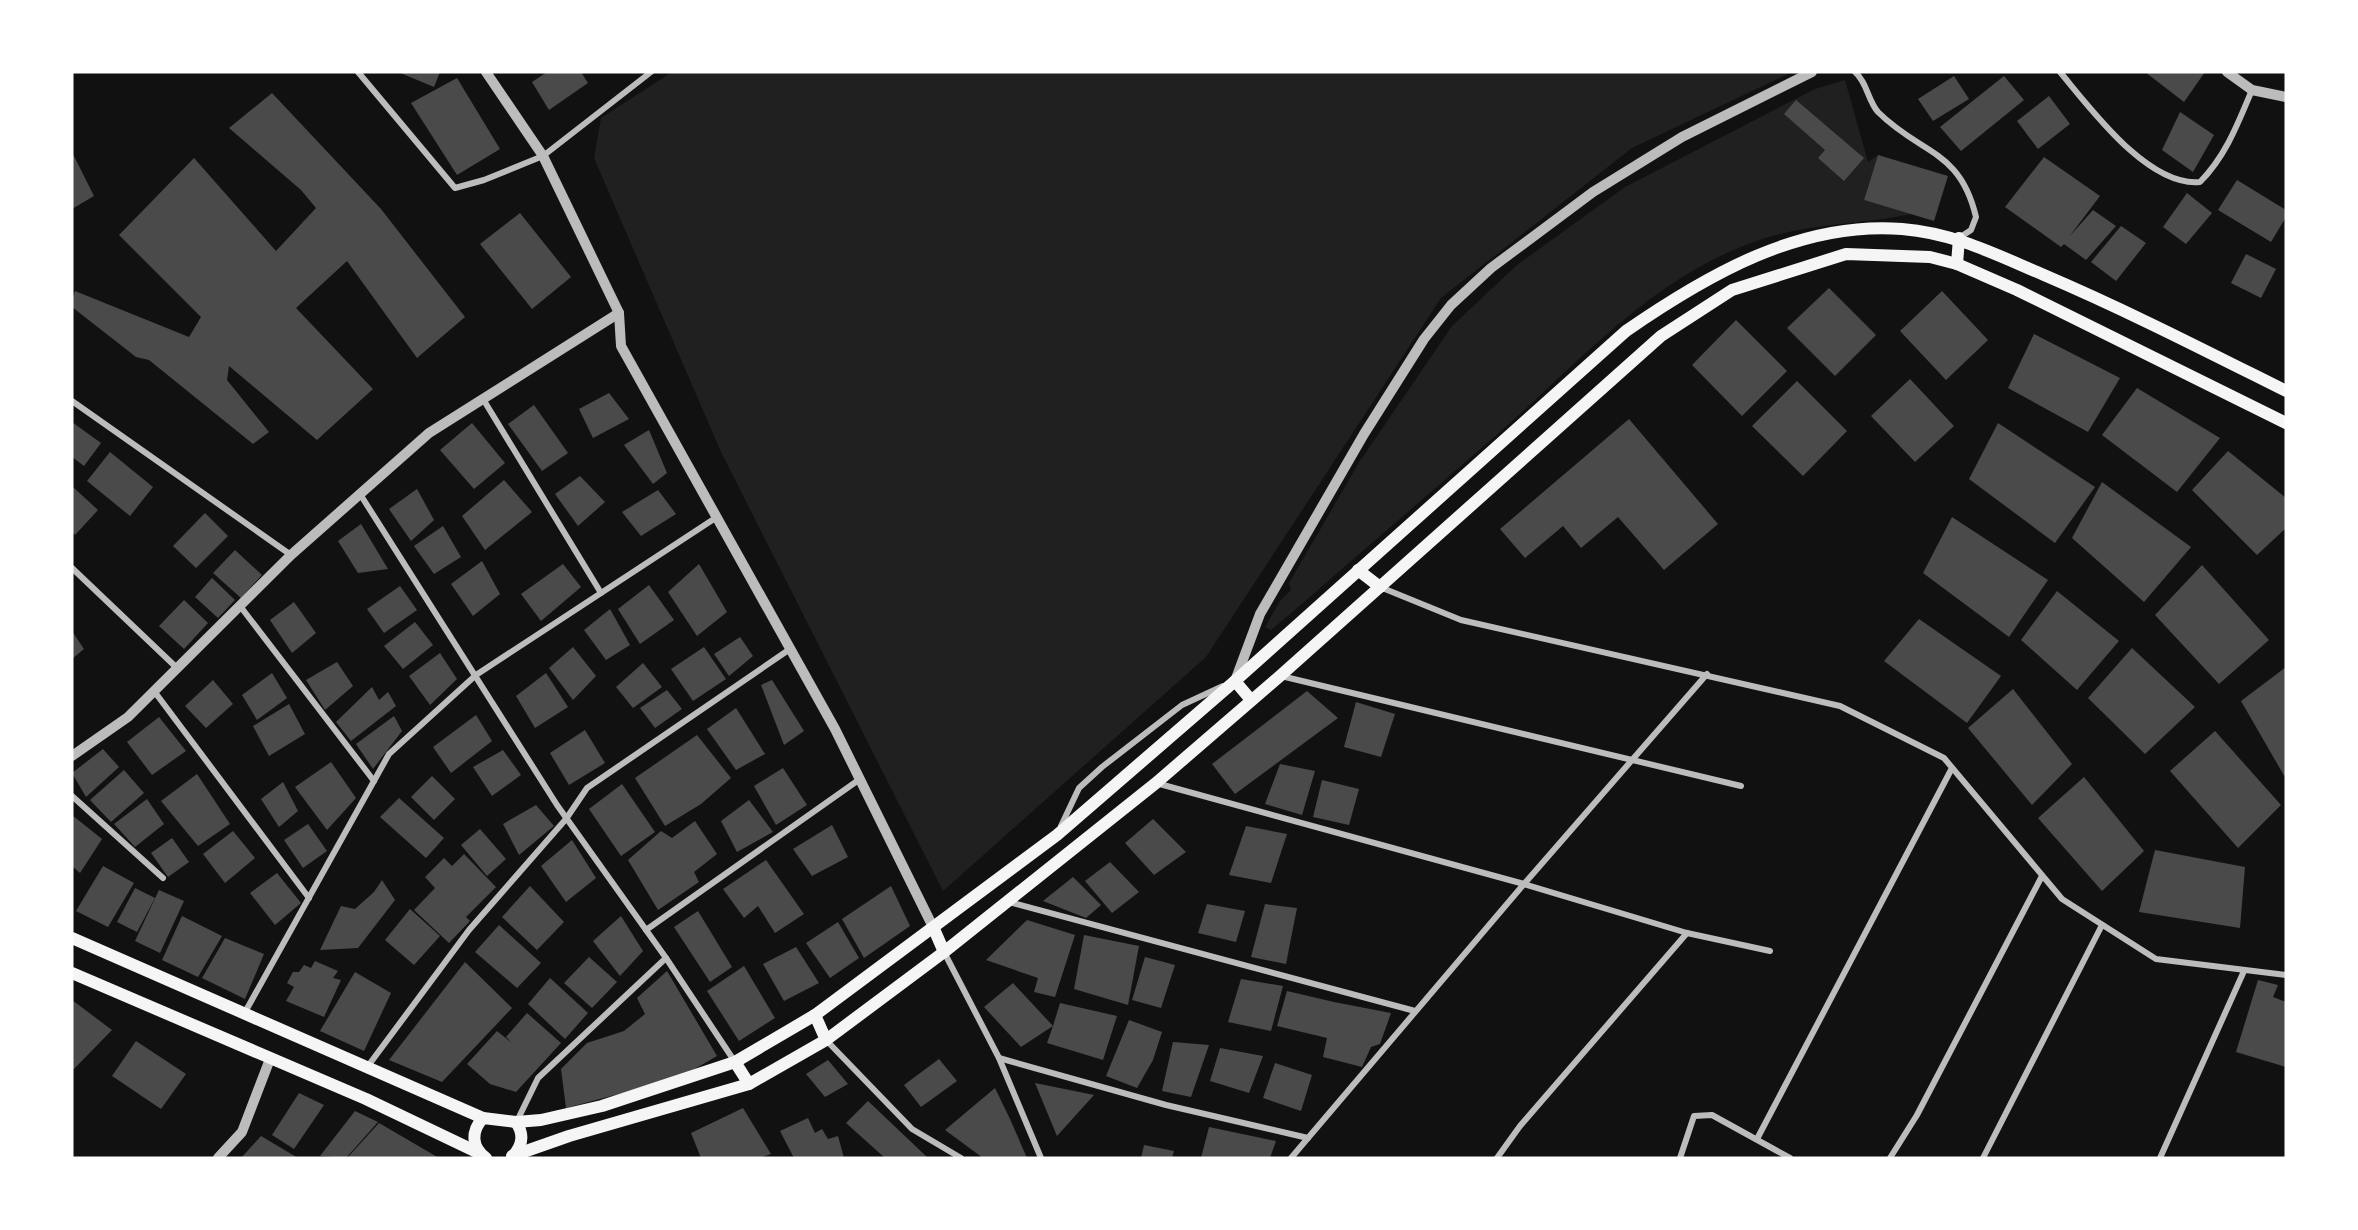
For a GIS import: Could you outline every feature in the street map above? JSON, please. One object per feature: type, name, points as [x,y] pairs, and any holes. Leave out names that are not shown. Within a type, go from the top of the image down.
[{"type":"main road","points":[[72,938],[483,1118],[516,1122],[541,1120],[602,1106],[735,1062],[815,1015],[934,928],[1057,835],[1235,681],[1626,331],[1681,293],[1732,265],[1778,247],[1845,231],[1901,229],[1959,238],[2102,300],[2286,391]]},
{"type":"main road","points":[[1957,264],[1959,238]]},
{"type":"main road","points":[[512,1157],[569,1136],[749,1084],[826,1040],[1009,902],[1156,783],[1280,676],[1661,336],[1732,290],[1846,254],[1930,257],[1957,264],[2017,290],[2286,423]]},
{"type":"main road","points":[[1358,570],[1380,587]]},
{"type":"main road","points":[[1235,681],[1251,700]]},
{"type":"main road","points":[[934,928],[944,952]]},
{"type":"main road","points":[[72,973],[366,1099],[479,1156]]},
{"type":"main road","points":[[815,1015],[826,1040]]},
{"type":"main road","points":[[735,1062],[749,1084]]},
{"type":"main road","points":[[479,1156],[475,1146],[475,1131],[483,1118]]},
{"type":"main road","points":[[512,1157],[521,1144],[520,1128],[516,1122]]},
{"type":"street","points":[[358,72],[455,188],[484,180],[543,156],[651,72]]},
{"type":"street","points":[[486,72],[543,156],[619,313],[621,346],[860,778],[934,928]]},
{"type":"street","points":[[1057,835],[1079,788],[1102,767],[1182,705],[1235,681],[1260,614],[1341,474],[1424,339],[1451,305],[1491,268],[1593,192],[1682,137],[1812,72]]},
{"type":"street","points":[[1855,72],[1876,109],[1892,125],[1949,162],[1966,184],[1976,217],[1971,230],[1959,238]]},
{"type":"street","points":[[2060,72],[2141,160],[2187,183],[2200,182],[2214,168],[2229,144],[2252,90]]},
{"type":"street","points":[[2227,72],[2252,90],[2286,97]]},
{"type":"street","points":[[72,756],[129,717],[291,555],[429,433],[619,313]]},
{"type":"street","points":[[483,399],[601,593]]},
{"type":"street","points":[[72,401],[291,555]]},
{"type":"street","points":[[360,494],[566,819],[666,958],[735,1062]]},
{"type":"street","points":[[244,1015],[389,754],[476,675],[717,517]]},
{"type":"street","points":[[72,568],[177,668]]},
{"type":"street","points":[[1380,587],[1461,620],[1840,706],[1944,758],[2062,899],[2156,959],[2285,976]]},
{"type":"street","points":[[240,606],[374,781]]},
{"type":"street","points":[[368,1066],[469,930],[566,819],[587,788],[790,649]]},
{"type":"street","points":[[1292,1158],[1415,1011],[1707,674]]},
{"type":"street","points":[[1280,676],[1741,786]]},
{"type":"street","points":[[154,691],[309,898]]},
{"type":"street","points":[[1757,1139],[1952,768]]},
{"type":"street","points":[[646,930],[860,778]]},
{"type":"street","points":[[1156,783],[1524,884],[1687,933],[1770,951]]},
{"type":"street","points":[[72,796],[163,879]]},
{"type":"street","points":[[1890,1158],[1917,1115],[2042,876]]},
{"type":"street","points":[[1009,902],[1415,1011]]},
{"type":"street","points":[[1983,1158],[2102,925]]},
{"type":"street","points":[[1497,1158],[1520,1126],[1687,933]]},
{"type":"street","points":[[944,952],[999,1058],[1041,1158]]},
{"type":"street","points":[[516,1122],[538,1078],[666,958]]},
{"type":"street","points":[[2160,1158],[2244,971]]},
{"type":"street","points":[[826,1040],[912,1129],[961,1158]]},
{"type":"street","points":[[999,1058],[1166,1105],[1308,1138]]},
{"type":"street","points":[[218,1158],[242,1132],[270,1059]]},
{"type":"street","points":[[1680,1158],[1694,1116],[1712,1115],[1790,1158]]},
{"type":"shaded area","points":[[672,72],[1792,72],[1632,148],[1441,298],[1206,657],[943,891],[721,452],[594,158],[601,118]]},
{"type":"shaded area","points":[[1845,80],[1868,162],[1878,155],[1864,200],[1912,214],[1770,236],[1716,258],[1683,277],[1622,322],[1509,424],[1289,615],[1271,630],[1265,627],[1280,601],[1291,590],[1289,583],[1360,461],[1452,326],[1517,265],[1625,187],[1815,89]]},
{"type":"building","points":[[398,72],[440,72],[434,87]]},
{"type":"building","points":[[547,72],[581,72],[588,83],[549,110],[532,82]]},
{"type":"building","points":[[2145,72],[2205,72],[2184,102]]},
{"type":"building","points":[[1954,76],[1969,99],[1933,121],[1918,99]]},
{"type":"building","points":[[2004,76],[2024,100],[1961,151],[1940,127]]},
{"type":"building","points":[[457,78],[500,149],[457,175],[411,103]]},
{"type":"building","points":[[272,93],[381,209],[465,317],[417,358],[347,261],[296,308],[373,389],[317,440],[229,366],[227,380],[269,432],[253,444],[149,360],[136,357],[72,307],[72,300],[75,291],[189,337],[201,317],[119,235],[194,158],[276,251],[316,208],[301,190],[229,128]]},
{"type":"building","points":[[2049,96],[2070,124],[2038,149],[2017,121]]},
{"type":"building","points":[[1796,100],[1864,158],[1844,181],[1818,158],[1825,150],[1784,114]]},
{"type":"building","points":[[2180,112],[2214,135],[2193,172],[2162,150]]},
{"type":"building","points":[[72,152],[94,196],[72,209]]},
{"type":"building","points":[[1878,155],[1948,176],[1934,221],[1864,200]]},
{"type":"building","points":[[2044,157],[2100,196],[2069,237],[2093,210],[2116,226],[2086,260],[2064,244],[2061,247],[2005,207]]},
{"type":"building","points":[[2237,180],[2286,210],[2286,217],[2271,242],[2218,210]]},
{"type":"building","points":[[2187,193],[2212,213],[2186,244],[2163,227]]},
{"type":"building","points":[[520,213],[571,277],[532,309],[480,244]]},
{"type":"building","points":[[2121,226],[2146,243],[2116,281],[2091,262]]},
{"type":"building","points":[[2246,254],[2276,269],[2261,298],[2231,283]]},
{"type":"building","points":[[1829,288],[1876,335],[1835,376],[1787,328]]},
{"type":"building","points":[[1942,291],[1988,340],[1946,380],[1900,331]]},
{"type":"building","points":[[1736,320],[1787,371],[1742,416],[1692,365]]},
{"type":"building","points":[[2034,334],[2120,378],[2088,432],[2008,388]]},
{"type":"building","points":[[1910,379],[1954,426],[1915,462],[1871,416]]},
{"type":"building","points":[[1797,381],[1847,431],[1803,476],[1752,426]]},
{"type":"building","points":[[2137,388],[2220,438],[2177,492],[2102,435]]},
{"type":"building","points":[[609,393],[629,419],[593,438],[579,409]]},
{"type":"building","points":[[534,405],[568,453],[542,471],[508,424]]},
{"type":"building","points":[[1629,419],[1718,524],[1664,570],[1618,517],[1581,548],[1563,526],[1525,558],[1500,529]]},
{"type":"building","points":[[72,422],[101,443],[84,466],[72,457]]},
{"type":"building","points":[[472,423],[505,463],[474,489],[440,450]]},
{"type":"building","points":[[1998,423],[2095,487],[2055,543],[1969,479]]},
{"type":"building","points":[[649,430],[667,473],[653,484],[624,445]]},
{"type":"building","points":[[2228,451],[2286,498],[2286,528],[2257,555],[2192,490]]},
{"type":"building","points":[[110,452],[153,487],[130,516],[87,481]]},
{"type":"building","points":[[580,476],[605,502],[578,526],[555,494]]},
{"type":"building","points":[[504,480],[532,512],[485,550],[462,516]]},
{"type":"building","points":[[2102,482],[2191,547],[2144,602],[2072,538]]},
{"type":"building","points":[[73,487],[98,510],[75,535],[72,532]]},
{"type":"building","points":[[417,489],[434,520],[411,541],[389,509]]},
{"type":"building","points":[[658,490],[676,514],[641,536],[622,512]]},
{"type":"building","points":[[205,513],[228,536],[196,568],[173,546]]},
{"type":"building","points":[[1952,517],[2048,580],[2009,637],[1923,573]]},
{"type":"building","points":[[361,524],[388,569],[358,573],[338,541]]},
{"type":"building","points":[[443,526],[461,557],[434,574],[414,546]]},
{"type":"building","points":[[235,550],[262,575],[241,598],[213,573]]},
{"type":"building","points":[[482,561],[500,594],[473,616],[451,584]]},
{"type":"building","points":[[563,564],[581,587],[541,621],[521,594]]},
{"type":"building","points":[[699,564],[727,612],[697,636],[668,592]]},
{"type":"building","points":[[2202,565],[2269,640],[2219,684],[2155,615]]},
{"type":"building","points":[[212,578],[235,600],[218,618],[195,597]]},
{"type":"building","points":[[649,585],[674,620],[640,644],[618,609]]},
{"type":"building","points":[[400,586],[417,610],[384,633],[367,609]]},
{"type":"building","points":[[2057,591],[2119,641],[2077,690],[2021,640]]},
{"type":"building","points":[[184,600],[208,623],[184,649],[159,626]]},
{"type":"building","points":[[294,602],[316,633],[292,653],[270,620]]},
{"type":"building","points":[[610,609],[630,645],[606,660],[584,630]]},
{"type":"building","points":[[1919,619],[2001,676],[1967,723],[1884,661]]},
{"type":"building","points":[[415,622],[433,645],[403,669],[384,646]]},
{"type":"building","points":[[72,631],[84,649],[72,659]]},
{"type":"building","points":[[740,637],[753,656],[729,676],[714,654]]},
{"type":"building","points":[[573,647],[596,676],[573,700],[549,668]]},
{"type":"building","points":[[704,647],[726,679],[693,701],[671,669]]},
{"type":"building","points":[[2132,648],[2195,707],[2145,754],[2088,698]]},
{"type":"building","points":[[440,653],[457,679],[430,705],[409,676]]},
{"type":"building","points":[[337,662],[353,686],[325,710],[306,680]]},
{"type":"building","points":[[643,663],[662,687],[633,708],[616,687]]},
{"type":"building","points":[[2286,667],[2286,779],[2241,701]]},
{"type":"building","points":[[272,673],[287,698],[257,720],[242,695]]},
{"type":"building","points":[[546,673],[568,707],[535,728],[516,696]]},
{"type":"building","points":[[213,680],[233,704],[206,728],[185,706]]},
{"type":"building","points":[[772,680],[804,731],[784,745],[761,685]]},
{"type":"building","points":[[372,687],[379,700],[388,692],[396,706],[351,741],[336,722]]},
{"type":"building","points":[[2013,689],[2072,764],[2032,805],[1968,728]]},
{"type":"building","points":[[667,690],[682,709],[655,728],[640,708]]},
{"type":"building","points":[[1307,691],[1338,718],[1235,794],[1212,764]]},
{"type":"building","points":[[1356,702],[1395,714],[1381,757],[1344,747]]},
{"type":"building","points":[[289,704],[305,734],[269,756],[253,726]]},
{"type":"building","points":[[736,708],[765,754],[736,770],[707,729]]},
{"type":"building","points":[[476,715],[492,741],[451,773],[433,747]]},
{"type":"building","points":[[394,716],[402,731],[373,769],[356,744]]},
{"type":"building","points":[[159,717],[186,751],[152,775],[127,742]]},
{"type":"building","points":[[585,730],[605,763],[569,785],[550,753]]},
{"type":"building","points":[[2215,731],[2281,805],[2238,848],[2170,771]]},
{"type":"building","points":[[697,735],[731,778],[701,804],[665,826],[635,778]]},
{"type":"building","points":[[103,749],[119,767],[86,797],[72,773]]},
{"type":"building","points":[[503,750],[521,775],[492,796],[473,767]]},
{"type":"building","points":[[331,762],[356,798],[327,830],[295,787]]},
{"type":"building","points":[[1280,764],[1315,771],[1302,815],[1265,804]]},
{"type":"building","points":[[783,768],[807,805],[776,825],[754,786]]},
{"type":"building","points":[[124,770],[144,793],[111,822],[90,800]]},
{"type":"building","points":[[197,774],[230,824],[198,846],[161,801]]},
{"type":"building","points":[[432,776],[455,799],[434,820],[411,797]]},
{"type":"building","points":[[2084,777],[2144,851],[2102,891],[2038,818]]},
{"type":"building","points":[[1322,780],[1359,789],[1349,825],[1313,817]]},
{"type":"building","points":[[283,782],[298,811],[279,827],[261,799]]},
{"type":"building","points":[[622,784],[655,832],[621,856],[589,809]]},
{"type":"building","points":[[399,798],[444,838],[426,858],[380,817]]},
{"type":"building","points":[[147,799],[164,824],[135,847],[114,824]]},
{"type":"building","points":[[749,800],[773,832],[737,852],[721,821]]},
{"type":"building","points":[[536,805],[554,826],[519,855],[503,824]]},
{"type":"building","points":[[72,815],[102,839],[80,873],[72,866]]},
{"type":"building","points":[[1153,819],[1186,852],[1154,875],[1125,843]]},
{"type":"building","points":[[695,821],[717,854],[694,872],[699,882],[658,910],[628,860],[661,831],[672,838]]},
{"type":"building","points":[[308,824],[327,851],[303,868],[284,840]]},
{"type":"building","points":[[832,825],[848,857],[812,876],[793,849]]},
{"type":"building","points":[[1246,826],[1287,834],[1271,883],[1229,875]]},
{"type":"building","points":[[480,829],[506,859],[487,876],[461,845]]},
{"type":"building","points":[[233,831],[255,858],[225,883],[203,854]]},
{"type":"building","points":[[172,838],[189,862],[168,877],[151,853]]},
{"type":"building","points":[[572,840],[596,878],[566,902],[541,866]]},
{"type":"building","points":[[2155,850],[2245,867],[2240,928],[2139,912]]},
{"type":"building","points":[[464,854],[496,887],[466,917],[470,921],[449,943],[414,910],[435,888],[425,877],[444,858],[452,866]]},
{"type":"building","points":[[766,860],[804,914],[775,933],[758,906],[744,918],[723,889]]},
{"type":"building","points":[[1110,862],[1139,892],[1112,913],[1085,881]]},
{"type":"building","points":[[103,866],[134,883],[108,927],[76,911]]},
{"type":"building","points":[[277,873],[301,903],[275,925],[250,893]]},
{"type":"building","points":[[1073,877],[1101,905],[1086,918],[1043,901]]},
{"type":"building","points":[[382,880],[395,900],[358,948],[320,950],[341,906],[355,909],[374,892]]},
{"type":"building","points":[[530,886],[564,922],[537,950],[502,917]]},
{"type":"building","points":[[891,886],[910,926],[864,958],[842,919]]},
{"type":"building","points":[[135,888],[155,898],[137,932],[117,922]]},
{"type":"building","points":[[159,890],[184,901],[160,953],[135,941]]},
{"type":"building","points":[[1207,904],[1245,911],[1236,942],[1198,933]]},
{"type":"building","points":[[1265,904],[1297,908],[1286,964],[1251,957]]},
{"type":"building","points":[[410,909],[440,936],[414,965],[385,940]]},
{"type":"building","points":[[698,911],[732,967],[710,982],[674,927]]},
{"type":"building","points":[[182,916],[222,936],[198,977],[162,960]]},
{"type":"building","points":[[621,916],[643,951],[620,976],[593,941]]},
{"type":"building","points":[[1027,920],[1075,935],[1055,997],[1034,992],[1038,978],[986,960]]},
{"type":"building","points":[[838,922],[859,958],[830,978],[806,943]]},
{"type":"building","points":[[499,925],[541,963],[517,988],[475,952]]},
{"type":"building","points":[[1084,935],[1139,946],[1128,1005],[1074,989]]},
{"type":"building","points":[[225,938],[264,954],[245,999],[202,978]]},
{"type":"building","points":[[796,947],[819,983],[784,1001],[763,964]]},
{"type":"building","points":[[589,957],[617,982],[592,1008],[564,983]]},
{"type":"building","points":[[1145,957],[1175,965],[1161,1008],[1132,1000]]},
{"type":"building","points":[[315,961],[338,971],[333,978],[341,980],[324,1017],[286,1001],[294,987],[287,983],[293,972],[299,972],[304,965],[311,968]]},
{"type":"building","points":[[465,962],[512,1008],[442,1082],[389,1060]]},
{"type":"building","points":[[744,966],[775,1018],[739,1041],[707,991]]},
{"type":"building","points":[[667,971],[717,1056],[679,1078],[566,1108],[561,1069],[587,1043],[624,1031],[645,1014],[637,998]]},
{"type":"building","points":[[355,972],[391,993],[364,1051],[320,1031]]},
{"type":"building","points":[[550,978],[588,1013],[565,1039],[528,1004]]},
{"type":"building","points":[[1241,979],[1283,986],[1271,1031],[1228,1022]]},
{"type":"building","points":[[2258,980],[2278,985],[2273,997],[2286,1002],[2286,1067],[2236,1052]]},
{"type":"building","points":[[1013,983],[1053,1026],[1021,1047],[984,1007]]},
{"type":"building","points":[[1287,991],[1391,1013],[1380,1044],[1371,1047],[1362,1067],[1323,1057],[1327,1038],[1277,1026]]},
{"type":"building","points":[[72,1000],[112,1030],[72,1071]]},
{"type":"building","points":[[1060,1003],[1117,1016],[1103,1060],[1047,1043]]},
{"type":"building","points":[[527,1013],[561,1043],[516,1092],[490,1084],[467,1064],[497,1031],[512,1043],[506,1037]]},
{"type":"building","points":[[1129,1020],[1162,1032],[1153,1060],[1137,1088],[1106,1076]]},
{"type":"building","points":[[136,1041],[186,1074],[161,1109],[112,1076]]},
{"type":"building","points":[[1173,1042],[1209,1045],[1191,1097],[1162,1091]]},
{"type":"building","points":[[1220,1048],[1263,1056],[1249,1093],[1210,1081]]},
{"type":"building","points":[[939,1059],[957,1081],[921,1107],[904,1085]]},
{"type":"building","points":[[828,1060],[848,1084],[825,1097],[806,1074]]},
{"type":"building","points":[[1275,1063],[1312,1075],[1301,1111],[1263,1098]]},
{"type":"building","points":[[1035,1083],[1094,1095],[1057,1136]]},
{"type":"building","points":[[995,1088],[1027,1158],[983,1158],[945,1130]]},
{"type":"building","points":[[299,1093],[324,1105],[294,1149],[272,1135]]},
{"type":"building","points":[[868,1101],[928,1158],[885,1158],[846,1123]]},
{"type":"building","points":[[743,1108],[771,1154],[759,1158],[701,1158],[691,1133]]},
{"type":"building","points":[[355,1111],[378,1122],[346,1158],[320,1156]]},
{"type":"building","points":[[808,1118],[815,1133],[822,1129],[828,1139],[838,1136],[844,1158],[794,1158],[780,1131]]},
{"type":"building","points":[[379,1123],[439,1158],[348,1157]]},
{"type":"building","points":[[1209,1127],[1276,1141],[1270,1158],[1201,1158]]},
{"type":"building","points":[[261,1136],[298,1158],[241,1158]]},
{"type":"building","points":[[1144,1145],[1174,1151],[1172,1158],[1141,1158]]}]
